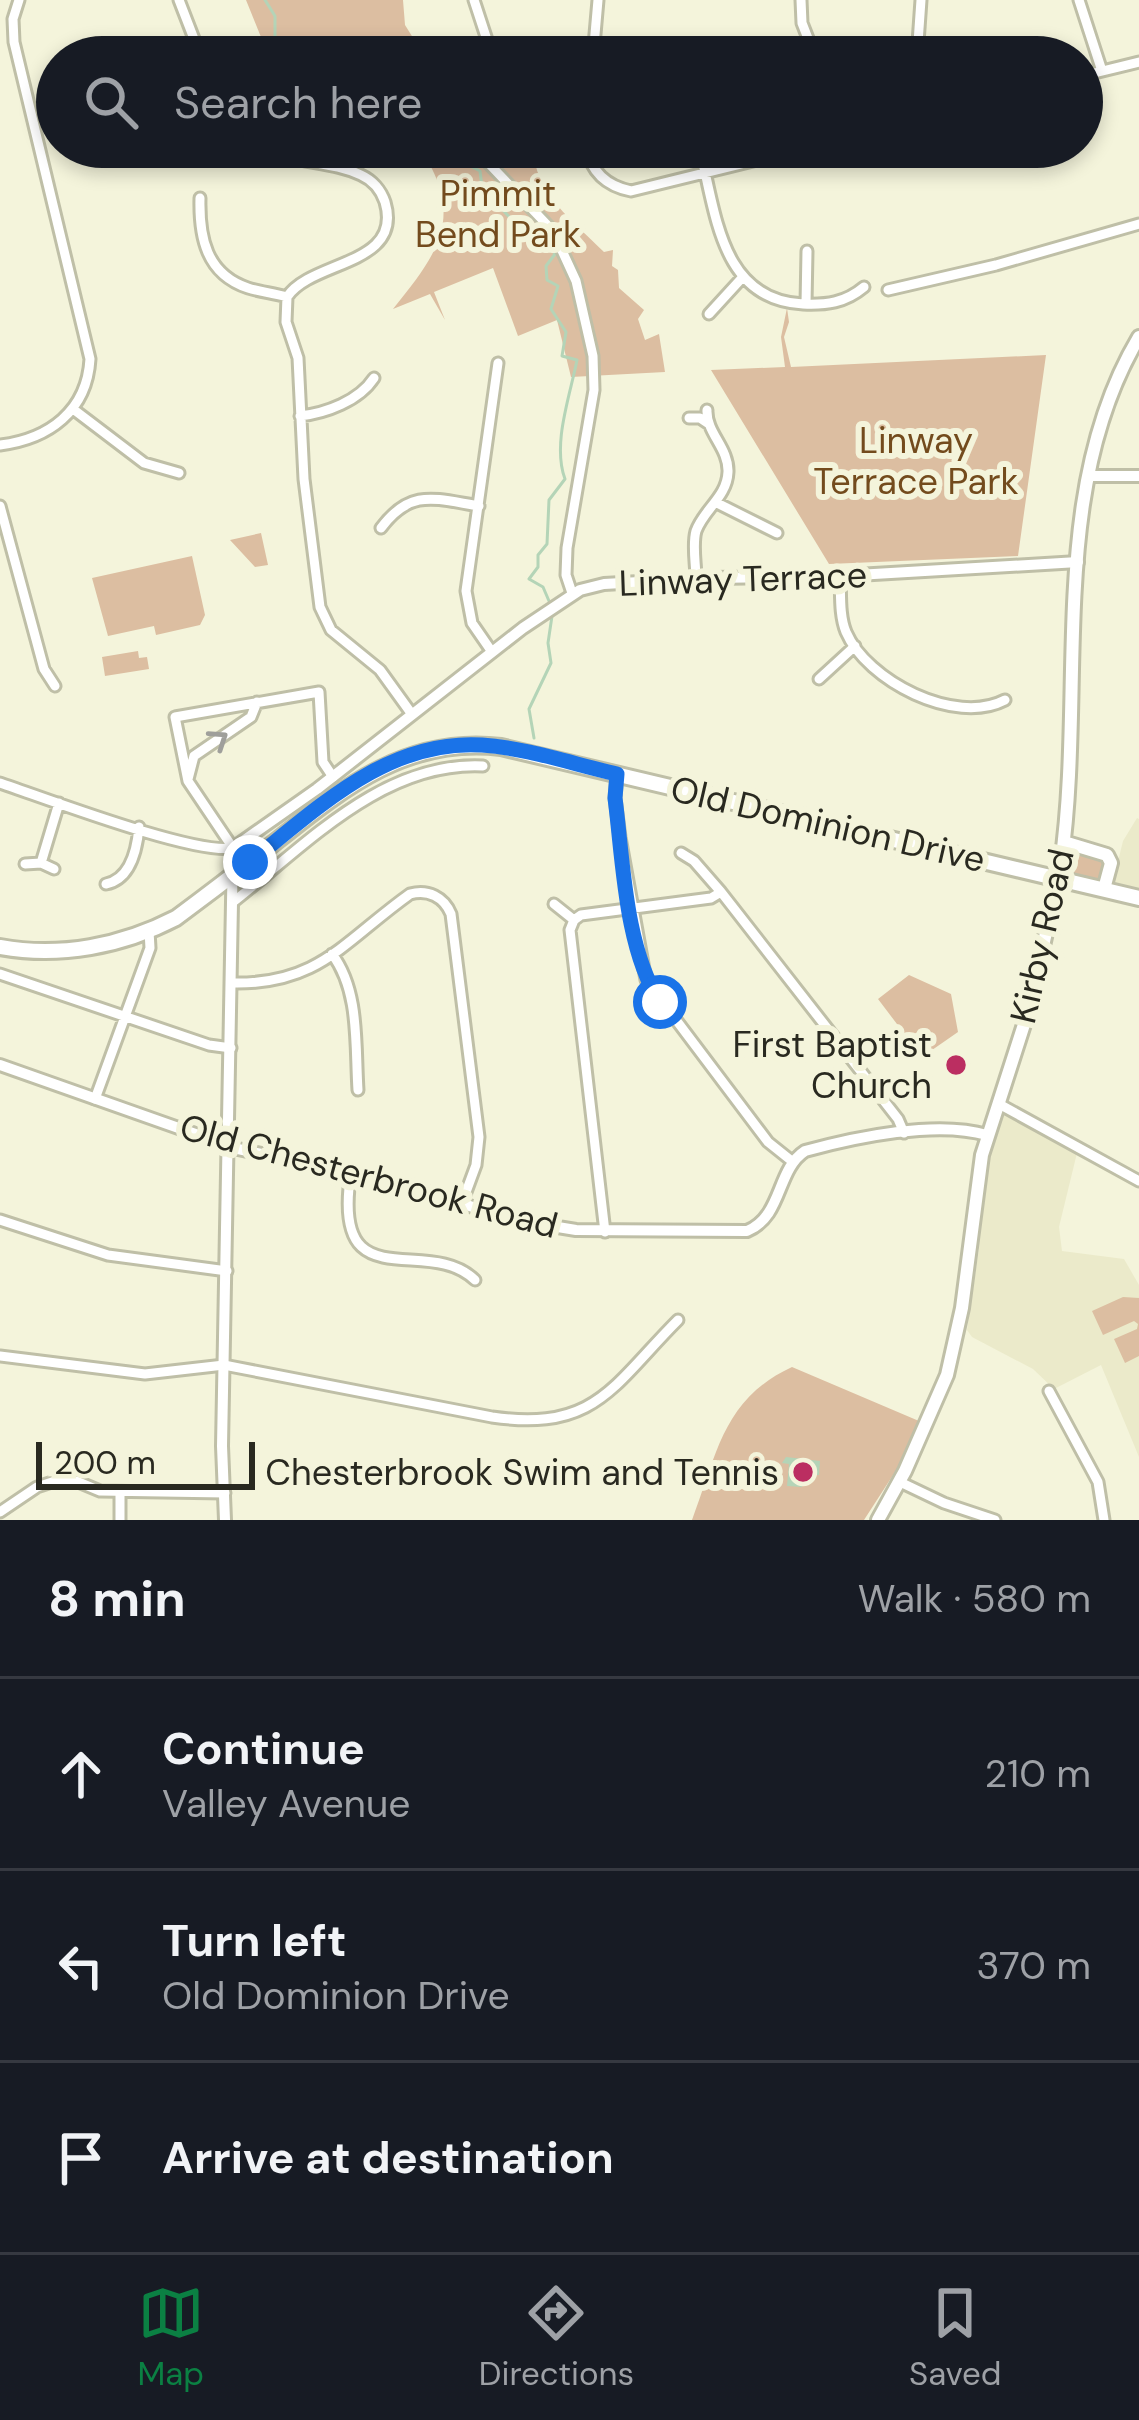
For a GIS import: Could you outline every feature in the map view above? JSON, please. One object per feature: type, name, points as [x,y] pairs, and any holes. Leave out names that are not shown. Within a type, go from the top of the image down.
[{"type":"main road","name":"Kirby Road","points":[[878,1520],[900,1482],[952,1356],[987,1136],[1035,987],[1070,794],[1078,562],[1090,476],[1104,417],[1139,337]]},
{"type":"main road","name":"Old Dominion Drive","points":[[0,947],[64,951],[149,931],[176,918],[359,778],[414,753],[449,746],[484,745],[617,774],[1139,898]]},
{"type":"main road","points":[[1064,842],[1107,854],[1111,863],[1103,889]]},
{"type":"street","points":[[19,0],[13,19],[14,42],[36,133]]},
{"type":"street","points":[[179,0],[193,36]]},
{"type":"street","points":[[474,0],[486,36]]},
{"type":"street","points":[[595,36],[598,0]]},
{"type":"street","points":[[801,0],[807,36]]},
{"type":"street","points":[[919,36],[922,0]]},
{"type":"street","points":[[1079,0],[1091,36]]},
{"type":"street","points":[[1103,71],[1139,62]]},
{"type":"street","points":[[0,445],[50,429],[73,410],[86,385],[88,347],[45,168]]},
{"type":"street","points":[[330,168],[360,174],[381,192],[387,209],[382,236],[372,250],[304,280],[287,297],[286,322],[298,358],[300,416],[323,615],[340,640],[380,670],[411,713]]},
{"type":"street","points":[[492,168],[560,242],[574,274],[593,356],[594,390],[567,548],[566,575],[572,593]]},
{"type":"street","points":[[595,168],[622,189],[640,191],[729,168]]},
{"type":"street","points":[[704,168],[726,250],[741,279],[774,298],[806,304],[838,302],[864,287]]},
{"type":"street","points":[[200,198],[200,236],[213,263],[241,285],[287,297]]},
{"type":"street","points":[[888,290],[1139,224]]},
{"type":"street","points":[[806,304],[807,251]]},
{"type":"street","points":[[709,314],[741,279]]},
{"type":"street","points":[[492,652],[472,623],[466,602],[498,363]]},
{"type":"street","points":[[300,416],[356,397],[374,378]]},
{"type":"street","points":[[73,410],[144,464],[179,473]]},
{"type":"street","points":[[696,579],[696,532],[727,481],[728,463],[707,410]]},
{"type":"street","points":[[688,418],[709,424]]},
{"type":"street","points":[[1090,476],[1139,476]]},
{"type":"street","points":[[381,528],[401,506],[419,499],[479,506]]},
{"type":"street","points":[[715,502],[778,533]]},
{"type":"street","points":[[0,506],[44,669],[56,686]]},
{"type":"street","name":"Linway Terrace","points":[[233,848],[572,593],[604,584],[1078,562]]},
{"type":"street","points":[[840,576],[843,622],[855,646],[890,680],[927,700],[982,707],[1005,700]]},
{"type":"street","points":[[819,679],[855,646]]},
{"type":"street","points":[[225,1520],[233,848],[188,781],[175,717],[319,692],[323,762],[333,777]]},
{"type":"street","points":[[188,781],[194,756],[251,717],[256,702]]},
{"type":"street","points":[[233,902],[383,788],[432,770],[483,766]]},
{"type":"street","points":[[617,774],[615,798],[646,980],[768,1142],[793,1162],[812,1149],[904,1133],[958,1128],[987,1136]]},
{"type":"street","points":[[0,782],[216,849],[233,848]]},
{"type":"street","points":[[41,863],[59,802]]},
{"type":"street","points":[[106,884],[119,881],[126,873],[139,827]]},
{"type":"street","points":[[681,853],[721,892],[898,1119],[904,1133]]},
{"type":"street","points":[[25,864],[41,863],[54,869]]},
{"type":"street","points":[[574,920],[581,915],[711,898],[721,892]]},
{"type":"street","points":[[232,983],[288,980],[332,954],[410,894],[431,894],[448,908],[479,1137],[476,1165],[461,1203]]},
{"type":"street","points":[[554,904],[574,920]]},
{"type":"street","points":[[574,920],[572,951],[605,1232]]},
{"type":"street","points":[[94,1099],[150,948],[149,931]]},
{"type":"street","points":[[332,954],[351,995],[358,1090]]},
{"type":"street","points":[[0,974],[209,1045],[231,1048]]},
{"type":"street","name":"Old Chesterbrook Road","points":[[0,1065],[229,1145],[351,1172],[531,1224],[605,1232],[747,1231],[769,1214],[793,1162]]},
{"type":"street","points":[[999,1103],[1139,1181]]},
{"type":"street","points":[[351,1172],[347,1219],[362,1245],[386,1258],[454,1268],[475,1280]]},
{"type":"street","points":[[0,1220],[108,1255],[227,1271]]},
{"type":"street","points":[[0,1356],[146,1374],[224,1365],[492,1418],[549,1420],[596,1402],[678,1320]]},
{"type":"street","points":[[1049,1391],[1098,1482],[1104,1520]]},
{"type":"street","points":[[0,1512],[37,1487],[58,1480],[100,1491],[225,1493]]},
{"type":"street","points":[[900,1482],[995,1520]]},
{"type":"street","points":[[120,1492],[120,1520]]},
{"type":"shaded area","points":[[1137,818],[1139,889],[1113,882],[1123,841]]},
{"type":"shaded area","points":[[1007,1111],[1077,1153],[1059,1227],[1062,1251],[1124,1259],[1139,1285],[1139,1457],[1101,1365],[1054,1389],[1033,1369],[967,1330],[979,1249],[971,1248],[983,1161],[997,1116]]},
{"type":"shaded area","points":[[786,1457],[820,1461],[819,1475],[808,1475],[809,1465],[804,1464],[802,1487],[787,1486],[789,1464],[782,1463]]},
{"type":"green space","points":[[246,0],[403,0],[405,25],[412,36],[261,36]]},
{"type":"green space","name":"Pimmit Bend Park","points":[[537,168],[558,206],[604,252],[613,250],[619,288],[644,310],[638,319],[645,340],[659,334],[665,372],[571,377],[557,320],[518,336],[493,268],[434,292],[445,320],[430,294],[393,309],[423,269],[441,232],[444,214],[433,171]]},
{"type":"green space","name":"Linway Terrace Park","points":[[787,308],[784,337],[791,367],[1046,355],[1018,556],[829,564],[711,370],[785,367],[781,337]]},
{"type":"green space","points":[[261,533],[268,565],[255,567],[230,540]]},
{"type":"green space","points":[[192,556],[205,615],[200,625],[156,635],[154,626],[108,636],[92,578]]},
{"type":"green space","points":[[138,651],[139,658],[147,657],[149,669],[105,676],[102,657]]},
{"type":"green space","points":[[1075,851],[1104,858],[1101,877],[1065,875]]},
{"type":"green space","points":[[909,975],[951,994],[958,1032],[922,1057],[878,999]]},
{"type":"green space","points":[[1123,1297],[1139,1298],[1139,1356],[1125,1363],[1114,1339],[1137,1329],[1138,1324],[1134,1321],[1103,1335],[1092,1311]]},
{"type":"green space","name":"Chesterbrook Swim and Tennis","points":[[792,1367],[926,1424],[864,1520],[692,1520],[716,1451],[737,1412],[769,1380]]},
{"type":"waterway","points":[[265,0],[275,16],[275,36]]},
{"type":"waterway","points":[[474,168],[480,171],[484,203],[501,208],[514,222],[536,227],[555,254],[546,266],[547,280],[558,286],[551,309],[566,332],[562,356],[577,360],[561,435],[565,479],[549,500],[547,544],[529,579],[543,587],[549,601]]},
{"type":"waterway","points":[[534,738],[529,709],[551,663],[552,616]]},
{"type":"place","name":"First Baptist Church","points":[[956,1065]]},
{"type":"place","name":"Chesterbrook Swim and Tennis","points":[[803,1472]]},
{"type":"route","points":[[250,862],[359,778],[394,760],[434,748],[501,747],[617,774],[615,798],[642,972],[660,1002]]}]
